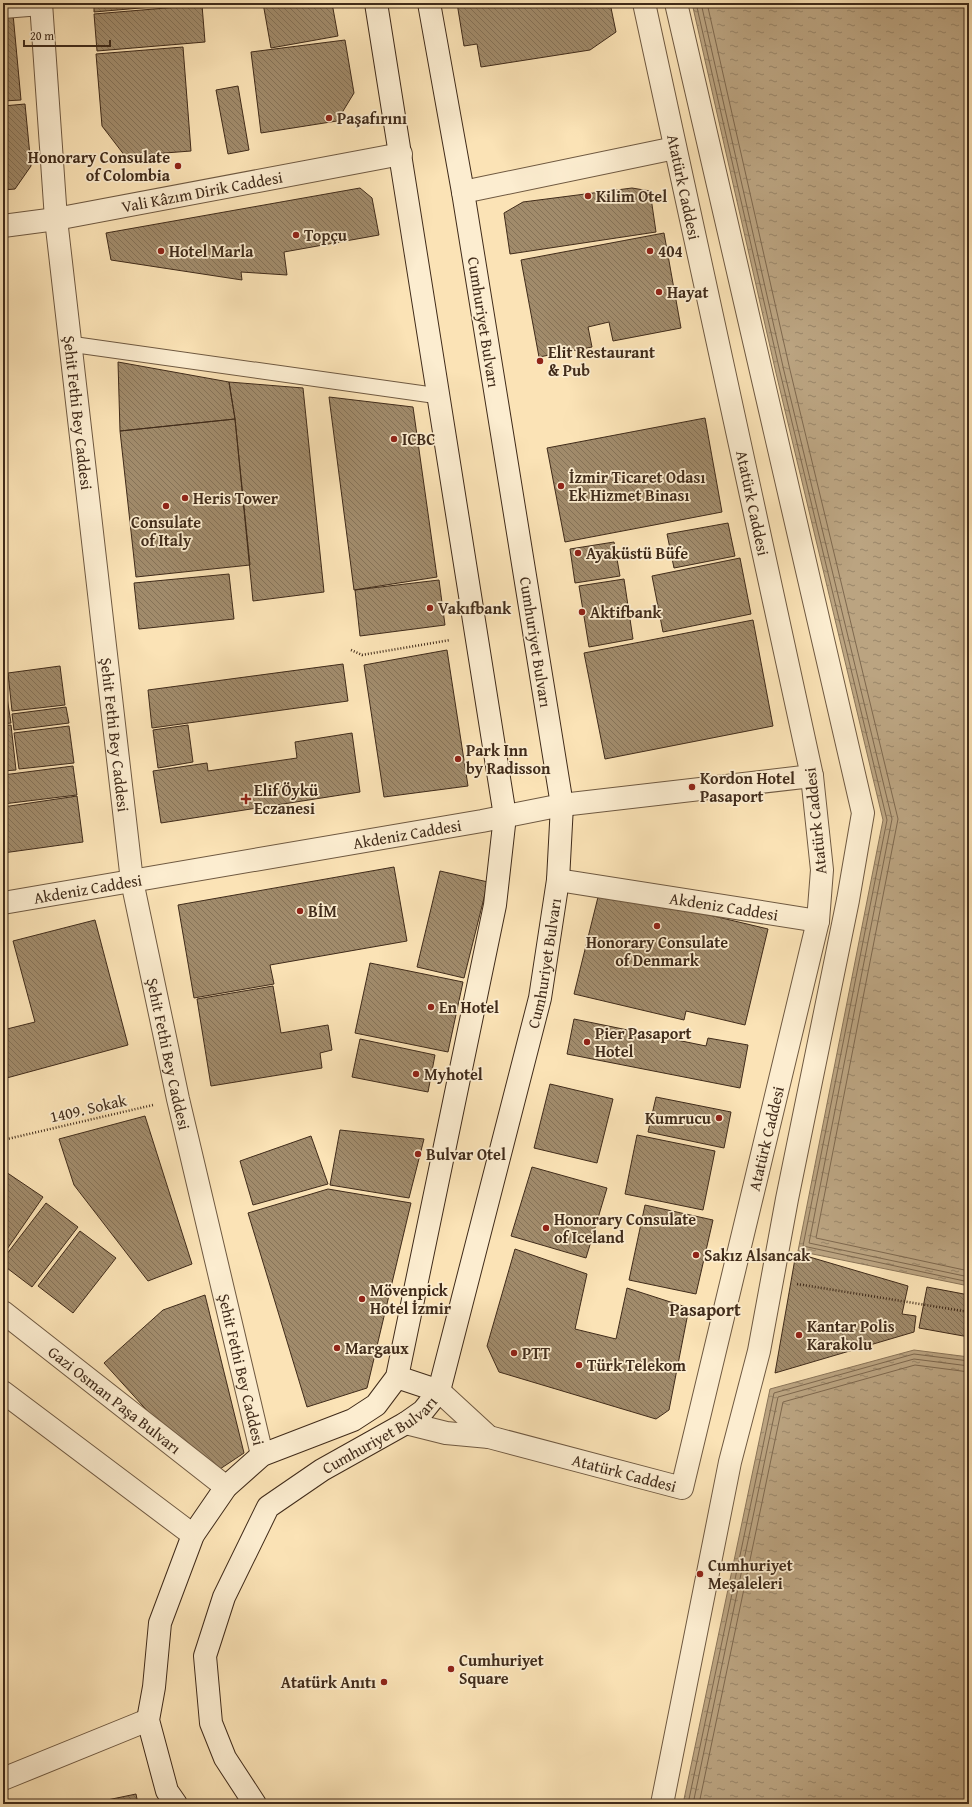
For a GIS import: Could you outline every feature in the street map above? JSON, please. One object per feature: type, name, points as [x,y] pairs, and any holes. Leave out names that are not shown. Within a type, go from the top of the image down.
[{"type":"street","points":[[3,7],[41,3]]},
{"type":"street","name":"Şehit Fethi Bey Caddesi","points":[[41,3],[56,219],[132,881],[178,1098],[262,1455]]},
{"type":"street","name":"Cumhuriyet Bulvarı","points":[[176,1804],[167,1791],[148,1720],[154,1687],[160,1624],[193,1535],[226,1487],[262,1455],[353,1420],[376,1404],[397,1377],[495,904],[506,816],[376,3]]},
{"type":"street","name":"Cumhuriyet Bulvarı","points":[[255,1804],[225,1758],[211,1723],[205,1656],[224,1597],[268,1507],[322,1470],[406,1423],[422,1411],[439,1391],[540,998],[558,880],[562,805],[463,192],[429,3]]},
{"type":"street","name":"Atatürk Caddesi","points":[[406,1423],[446,1433],[489,1437],[682,1488],[818,920],[822,870],[812,776],[644,3]]},
{"type":"street","points":[[662,1804],[730,1462],[760,1351],[787,1200],[848,900],[863,813],[676,3]]},
{"type":"street","points":[[463,192],[675,148]]},
{"type":"street","name":"Vali Kâzım Dirik Caddesi","points":[[3,226],[56,219],[401,154]]},
{"type":"street","name":"Akdeniz Caddesi","points":[[3,903],[562,805],[812,776]]},
{"type":"street","name":"Akdeniz Caddesi","points":[[558,880],[818,920]]},
{"type":"street","name":"Gazi Osman Paşa Bulvarı","points":[[3,1312],[226,1487]]},
{"type":"street","points":[[397,1377],[439,1391]]},
{"type":"street","name":"Atatürk Caddesi","points":[[439,1391],[489,1437]]},
{"type":"street","points":[[3,1392],[193,1535]]},
{"type":"street","points":[[3,1779],[148,1720]]},
{"type":"lane","points":[[70,344],[439,396]]},
{"type":"path","points":[[351,650],[362,655],[458,639]]},
{"type":"path","name":"1409. Sokak","points":[[3,1140],[178,1098]]},
{"type":"path","points":[[773,1280],[969,1312]]},
{"type":"water","points":[[692,3],[969,3],[969,1286],[798,1251],[883,820],[776,373]]},
{"type":"water","points":[[914,1350],[969,1357],[969,1804],[683,1804],[770,1389]]},
{"type":"building","points":[[94,3],[198,3],[94,12]]},
{"type":"building","points":[[263,3],[332,3],[338,36],[271,48]]},
{"type":"building","points":[[457,3],[610,3],[616,32],[590,50],[481,67],[477,44],[464,46]]},
{"type":"building","points":[[202,5],[205,42],[97,51],[94,14]]},
{"type":"building","points":[[13,14],[21,100],[3,101],[3,15]]},
{"type":"building","points":[[345,40],[354,93],[337,121],[261,133],[251,52]]},
{"type":"building","points":[[183,47],[191,151],[125,156],[102,126],[96,54]]},
{"type":"building","points":[[238,86],[249,150],[228,154],[216,90]]},
{"type":"building","points":[[25,104],[31,166],[15,189],[3,190],[3,106]]},
{"type":"building","points":[[360,188],[372,198],[379,235],[284,252],[287,275],[241,272],[242,280],[111,260],[106,233]]},
{"type":"building","points":[[632,188],[650,191],[656,232],[510,254],[504,213],[523,202]]},
{"type":"building","points":[[664,233],[681,328],[613,341],[609,322],[588,327],[592,347],[539,357],[521,260]]},
{"type":"building","points":[[118,362],[229,382],[235,419],[120,431]]},
{"type":"building","points":[[229,382],[303,388],[324,592],[253,601],[235,419]]},
{"type":"building","points":[[329,397],[413,407],[437,577],[354,590]]},
{"type":"building","points":[[705,418],[722,512],[565,542],[547,448]]},
{"type":"building","name":"Heris Tower","points":[[235,419],[250,565],[136,577],[120,431]]},
{"type":"building","points":[[728,523],[735,556],[674,568],[667,534]]},
{"type":"building","points":[[614,542],[620,576],[575,583],[570,549]]},
{"type":"building","points":[[740,558],[751,614],[663,632],[652,576]]},
{"type":"building","points":[[229,574],[234,619],[139,629],[134,583]]},
{"type":"building","points":[[624,579],[633,639],[589,647],[579,586]]},
{"type":"building","points":[[439,580],[445,625],[360,636],[355,590]]},
{"type":"building","points":[[753,620],[773,726],[605,759],[584,653]]},
{"type":"building","points":[[447,650],[468,786],[384,797],[364,665]]},
{"type":"building","points":[[343,664],[348,701],[152,728],[148,690]]},
{"type":"building","points":[[60,666],[65,705],[12,711],[8,673]]},
{"type":"building","points":[[3,672],[11,723],[3,724]]},
{"type":"building","points":[[66,707],[69,723],[14,730],[12,714]]},
{"type":"building","points":[[11,725],[16,770],[3,771],[3,726]]},
{"type":"building","points":[[188,725],[193,762],[158,768],[153,730]]},
{"type":"building","points":[[69,726],[74,763],[19,769],[14,733]]},
{"type":"building","points":[[352,733],[360,792],[161,823],[153,771],[207,763],[208,771],[297,758],[295,742]]},
{"type":"building","points":[[73,766],[77,795],[3,804],[3,775]]},
{"type":"building","points":[[77,796],[83,842],[3,853],[3,807]]},
{"type":"building","points":[[394,867],[407,941],[270,965],[274,984],[194,998],[178,905]]},
{"type":"building","points":[[440,871],[488,882],[464,978],[417,967]]},
{"type":"building","points":[[600,889],[768,929],[745,1025],[686,1011],[684,1020],[574,994]]},
{"type":"building","points":[[95,920],[128,1045],[3,1079],[3,1030],[35,1022],[13,941]]},
{"type":"building","points":[[370,963],[463,982],[448,1052],[355,1033]]},
{"type":"building","points":[[273,986],[281,1033],[328,1025],[332,1050],[320,1053],[322,1068],[211,1086],[197,999]]},
{"type":"building","points":[[574,1019],[706,1046],[708,1038],[748,1045],[740,1088],[567,1054]]},
{"type":"building","points":[[360,1039],[435,1055],[428,1092],[352,1077]]},
{"type":"building","points":[[550,1084],[613,1099],[597,1163],[534,1148]]},
{"type":"building","points":[[656,1097],[731,1112],[724,1148],[648,1132]]},
{"type":"building","points":[[145,1116],[192,1264],[148,1281],[74,1185],[59,1139]]},
{"type":"building","points":[[340,1130],[424,1139],[409,1198],[330,1185]]},
{"type":"building","points":[[637,1135],[715,1151],[703,1210],[625,1194]]},
{"type":"building","points":[[311,1136],[328,1184],[253,1205],[240,1161]]},
{"type":"building","points":[[532,1167],[607,1188],[586,1258],[511,1236]]},
{"type":"building","points":[[3,1170],[43,1197],[3,1255]]},
{"type":"building","points":[[328,1189],[411,1203],[367,1388],[307,1407],[248,1213]]},
{"type":"building","points":[[46,1203],[78,1227],[32,1287],[3,1265],[3,1259]]},
{"type":"building","points":[[645,1205],[713,1220],[696,1294],[629,1280]]},
{"type":"building","points":[[80,1231],[116,1258],[73,1313],[38,1286]]},
{"type":"building","points":[[515,1249],[587,1274],[575,1329],[616,1339],[627,1288],[689,1308],[669,1410],[656,1419],[499,1372],[487,1346]]},
{"type":"building","points":[[796,1253],[908,1286],[902,1314],[916,1316],[914,1332],[775,1373]]},
{"type":"building","points":[[927,1287],[969,1295],[969,1337],[919,1328]]},
{"type":"building","points":[[205,1295],[244,1453],[220,1469],[162,1427],[104,1363],[163,1310]]},
{"type":"building","points":[[136,1794],[138,1804],[88,1804]]},
{"type":"place","name":"Paşafırını","points":[[329,118]]},
{"type":"place","name":"Honorary Consulate of Colombia","points":[[178,166]]},
{"type":"place","name":"Kilim Otel","points":[[588,196]]},
{"type":"place","name":"Topçu","points":[[296,235]]},
{"type":"place","name":"Hotel Marla","points":[[161,251]]},
{"type":"place","name":"404","points":[[650,251]]},
{"type":"place","name":"Hayat","points":[[659,292]]},
{"type":"place","name":"Elit Restaurant & Pub","points":[[540,361]]},
{"type":"place","name":"ICBC","points":[[394,439]]},
{"type":"place","name":"İzmir Ticaret Odası Ek Hizmet Binası","points":[[561,486]]},
{"type":"place","name":"Heris Tower","points":[[185,498]]},
{"type":"place","name":"Consulate of Italy","points":[[166,506]]},
{"type":"place","name":"Ayaküstü Büfe","points":[[578,553]]},
{"type":"place","name":"Vakıfbank","points":[[430,608]]},
{"type":"place","name":"Aktifbank","points":[[582,612]]},
{"type":"place","name":"Park Inn by Radisson","points":[[458,759]]},
{"type":"place","name":"Kordon Hotel Pasaport","points":[[692,787]]},
{"type":"place","name":"Elif Öykü Eczanesi","points":[[246,799]]},
{"type":"place","name":"BİM","points":[[300,911]]},
{"type":"place","name":"Honorary Consulate of Denmark","points":[[657,926]]},
{"type":"place","name":"En Hotel","points":[[431,1007]]},
{"type":"place","name":"Pier Pasaport Hotel","points":[[587,1042]]},
{"type":"place","name":"Myhotel","points":[[416,1074]]},
{"type":"place","name":"Kumrucu","points":[[719,1118]]},
{"type":"place","name":"Bulvar Otel","points":[[418,1154]]},
{"type":"place","name":"Honorary Consulate of Iceland","points":[[546,1228]]},
{"type":"place","name":"Sakız Alsancak","points":[[696,1255]]},
{"type":"place","name":"Mövenpick Hotel İzmir","points":[[362,1299]]},
{"type":"place","name":"Kantar Polis Karakolu","points":[[799,1335]]},
{"type":"place","name":"Margaux","points":[[337,1348]]},
{"type":"place","name":"PTT","points":[[514,1353]]},
{"type":"place","name":"Türk Telekom","points":[[579,1365]]},
{"type":"place","name":"Cumhuriyet Meşaleleri","points":[[700,1574]]},
{"type":"place","name":"Cumhuriyet Square","points":[[451,1669]]},
{"type":"place","name":"Atatürk Anıtı","points":[[384,1682]]},
{"type":"district","name":"Pasaport","points":[[705,1309]]}]
